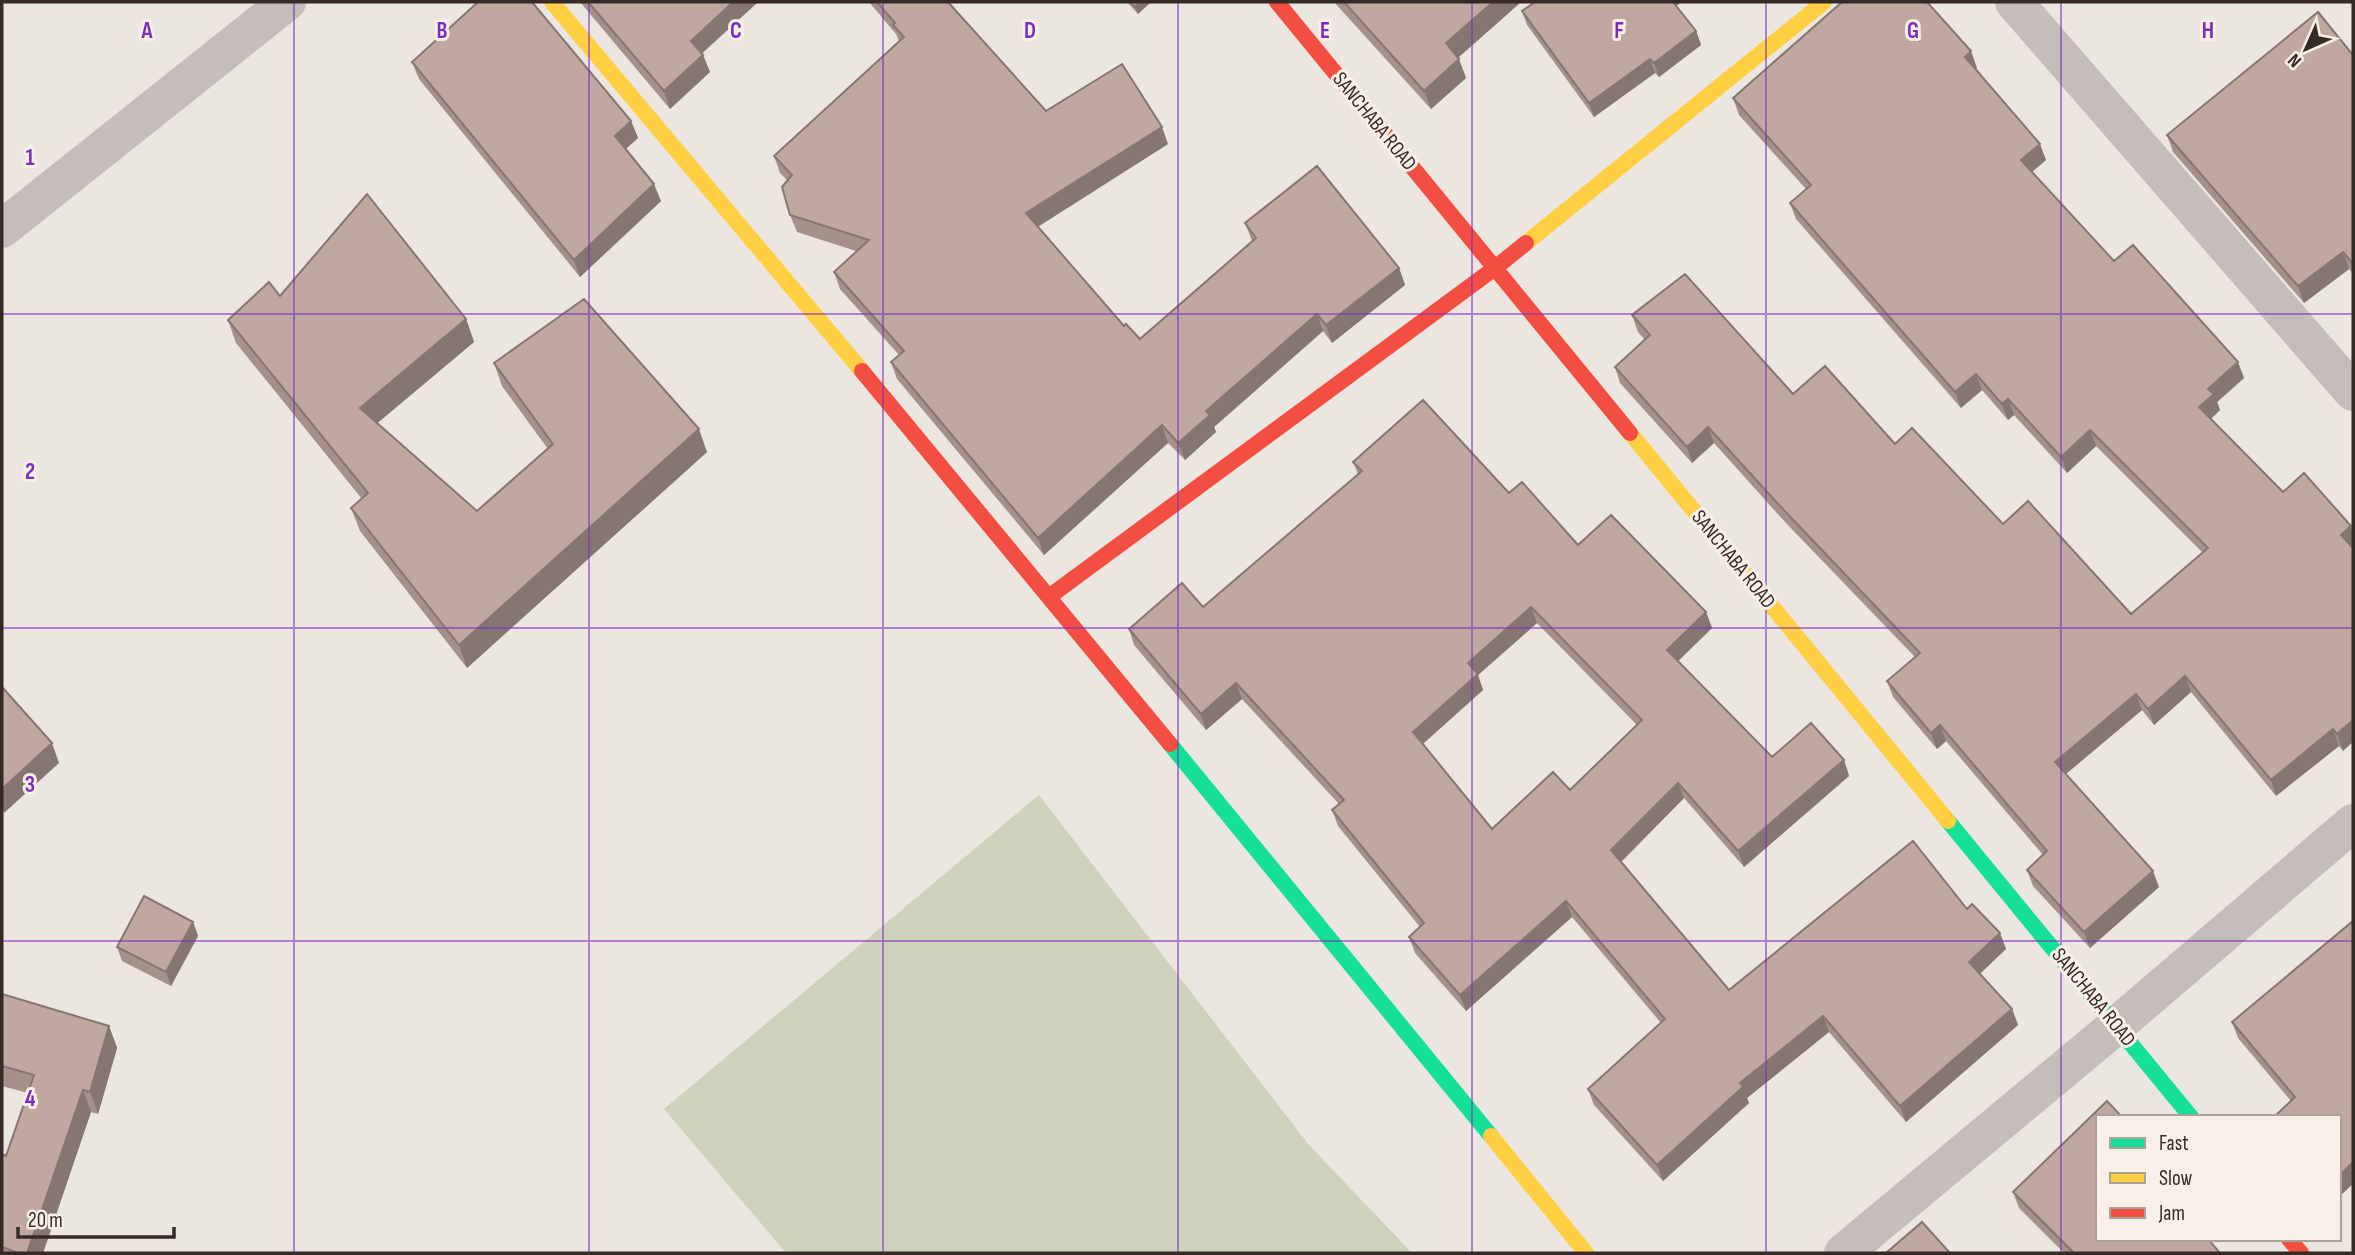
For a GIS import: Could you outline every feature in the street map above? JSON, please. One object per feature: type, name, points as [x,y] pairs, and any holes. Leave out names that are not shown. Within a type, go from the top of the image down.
[{"type":"street","points":[[2,229],[287,2]]},
{"type":"street","points":[[552,2],[1050,596],[1586,1253]]},
{"type":"street","name":"SANCHABA ROAD","points":[[1277,2],[2189,1115]]},
{"type":"street","points":[[1050,596],[1495,268],[1824,2]]},
{"type":"street","points":[[2014,2],[2353,392]]},
{"type":"street","points":[[1843,1253],[2117,1025],[2353,823]]},
{"type":"green space","points":[[1039,795],[1309,1145],[1412,1253],[786,1253],[664,1109]]},
{"type":"building","points":[[478,2],[532,2],[631,121],[615,136],[654,184],[574,260],[412,62]]},
{"type":"building","points":[[588,2],[733,2],[691,41],[703,55],[664,91]]},
{"type":"building","points":[[877,2],[948,2],[1046,111],[1122,64],[1162,127],[1026,213],[1124,326],[1126,324],[1140,339],[1256,238],[1245,223],[1317,166],[1399,268],[1326,325],[1317,314],[1206,411],[1210,415],[1178,443],[1162,425],[1038,538],[891,362],[904,351],[834,272],[869,240],[790,215],[782,187],[792,175],[774,156],[904,37]]},
{"type":"building","points":[[1344,2],[1493,2],[1446,43],[1459,59],[1424,91]]},
{"type":"building","points":[[1535,2],[1673,2],[1696,31],[1654,63],[1650,59],[1589,103],[1522,11]]},
{"type":"building","points":[[1842,2],[1927,2],[1971,51],[1965,57],[2040,144],[2021,160],[2114,261],[2133,245],[2238,362],[2208,389],[2214,394],[2199,407],[2283,492],[2304,473],[2351,526],[2341,535],[2353,548],[2353,720],[2337,734],[2333,729],[2271,780],[2185,676],[2148,709],[2136,694],[2055,762],[2153,871],[2084,932],[2027,870],[2047,851],[1940,725],[1931,733],[1887,681],[1920,653],[1708,427],[1687,447],[1615,367],[1650,335],[1632,315],[1685,274],[1793,394],[1825,366],[1895,444],[1912,428],[2003,524],[2028,501],[2131,614],[2208,548],[2090,430],[2061,457],[2008,399],[2002,404],[1976,374],[1955,392],[1790,203],[1811,185],[1733,98]]},
{"type":"building","points":[[2318,12],[2353,55],[2353,264],[2343,252],[2298,286],[2167,135]]},
{"type":"building","points":[[367,194],[466,319],[360,408],[477,511],[553,444],[494,363],[584,299],[699,429],[459,645],[351,508],[368,493],[228,320],[269,282],[280,296]]},
{"type":"building","points":[[1423,400],[1509,493],[1522,482],[1578,545],[1611,515],[1706,612],[1667,650],[1772,757],[1811,723],[1844,760],[1738,851],[1678,783],[1611,850],[1729,990],[1913,841],[1967,909],[1972,904],[2000,933],[1969,962],[2012,1009],[1900,1106],[1823,1016],[1740,1083],[1743,1087],[1657,1165],[1588,1089],[1665,1019],[1566,901],[1460,995],[1409,937],[1424,923],[1332,810],[1344,800],[1236,683],[1201,714],[1129,629],[1182,583],[1203,607],[1362,471],[1353,462]],"holes":[[[1531,607],[1642,720],[1570,790],[1553,772],[1492,829],[1413,732],[1478,674],[1468,663]]]},
{"type":"building","points":[[2,687],[52,743],[2,789]]},
{"type":"building","points":[[144,896],[193,922],[166,972],[117,947]]},
{"type":"building","points":[[2353,921],[2353,1162],[2341,1174],[2341,1115],[2276,1115],[2295,1097],[2232,1022]]},
{"type":"building","points":[[2,994],[109,1026],[90,1092],[83,1090],[27,1253],[18,1253],[2,1247],[2,1154],[6,1156],[34,1075],[2,1066]]},
{"type":"building","points":[[2107,1101],[2120,1115],[2096,1115],[2096,1241],[2210,1241],[2220,1253],[2074,1253],[2013,1192]]},
{"type":"building","points":[[1922,1222],[1950,1253],[1886,1253]]},
{"type":"traffic: fast","points":[[1170,744],[1491,1136]]},
{"type":"traffic: fast","points":[[1948,821],[2189,1115]]},
{"type":"traffic: slow","points":[[552,2],[862,371]]},
{"type":"traffic: slow","points":[[1526,243],[1824,2]]},
{"type":"traffic: slow","points":[[1630,433],[1948,821]]},
{"type":"traffic: slow","points":[[1491,1136],[1586,1253]]},
{"type":"traffic: jam","points":[[1277,2],[1630,433]]},
{"type":"traffic: jam","points":[[1050,596],[1526,243]]},
{"type":"traffic: jam","points":[[862,371],[1170,744]]},
{"type":"traffic: jam","points":[[2291,1241],[2301,1253]]}]
